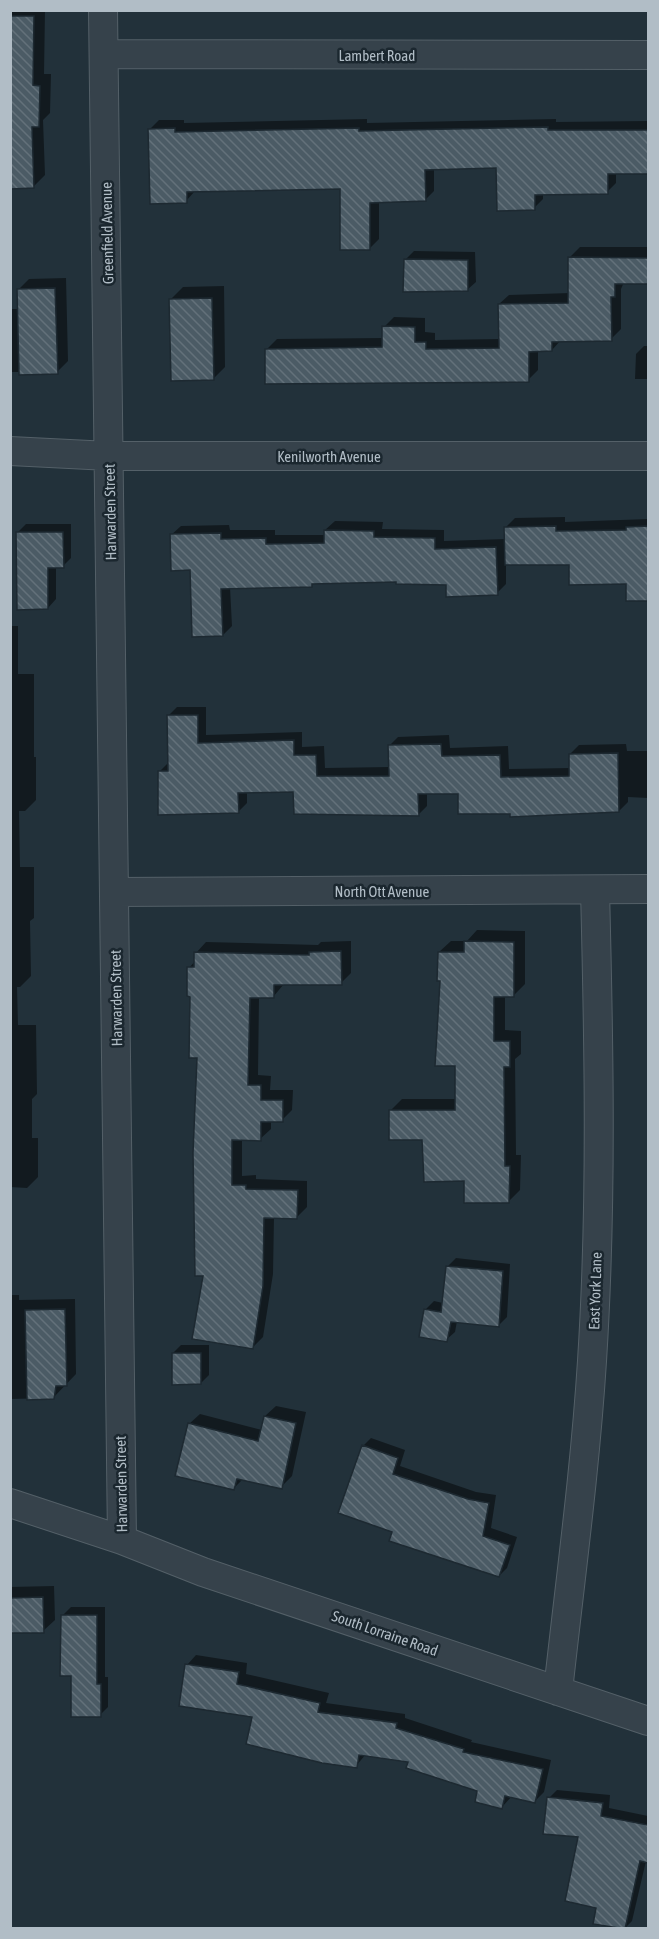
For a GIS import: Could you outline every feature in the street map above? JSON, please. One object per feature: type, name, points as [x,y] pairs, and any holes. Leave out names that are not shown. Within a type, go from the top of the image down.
[{"type":"street","name":"Greenfield Avenue","points":[[103,10],[109,456]]},
{"type":"street","name":"Lambert Road","points":[[105,54],[648,55]]},
{"type":"street","name":"Kenilworth Avenue","points":[[10,451],[109,456],[648,456]]},
{"type":"street","name":"Harwarden Street","points":[[109,456],[122,1540]]},
{"type":"street","name":"North Ott Avenue","points":[[115,892],[648,889]]},
{"type":"street","name":"East York Lane","points":[[558,1691],[585,1453],[596,1287],[600,1072],[595,890]]},
{"type":"street","name":"South Lorraine Road","points":[[10,1503],[122,1540],[203,1572],[648,1721]]},
{"type":"building","points":[[10,16],[34,16],[33,85],[40,86],[39,127],[32,127],[34,188],[10,189]]},
{"type":"building","points":[[548,127],[548,130],[648,130],[648,174],[608,174],[608,194],[535,195],[535,210],[497,211],[496,168],[425,170],[426,201],[370,203],[370,250],[340,250],[340,189],[187,192],[187,203],[150,204],[148,129],[175,128],[175,132]]},
{"type":"building","points":[[568,257],[648,258],[648,284],[615,284],[615,297],[611,297],[612,341],[552,342],[552,351],[529,352],[529,382],[265,384],[265,349],[382,347],[382,326],[415,327],[415,342],[426,342],[426,349],[499,348],[498,304],[568,303]]},
{"type":"building","points":[[404,259],[468,260],[468,291],[403,292]]},
{"type":"building","points":[[55,288],[58,374],[19,375],[17,289]]},
{"type":"building","points":[[212,298],[214,380],[171,381],[169,299]]},
{"type":"building","points":[[556,526],[556,531],[626,530],[626,527],[648,526],[648,601],[626,601],[626,584],[569,585],[569,565],[505,565],[504,527]]},
{"type":"building","points":[[324,530],[374,531],[374,537],[435,538],[435,549],[496,547],[498,595],[446,597],[446,585],[396,584],[396,582],[221,589],[223,636],[192,637],[190,570],[171,571],[170,534],[221,533],[221,539],[266,538],[266,544],[324,543]]},
{"type":"building","points":[[16,532],[63,532],[64,568],[48,568],[48,609],[17,610]]},
{"type":"building","points":[[167,715],[198,715],[198,743],[294,740],[294,755],[316,755],[317,776],[389,776],[388,745],[441,744],[442,756],[500,755],[501,777],[569,776],[569,754],[618,753],[619,812],[510,817],[510,814],[458,814],[458,794],[418,794],[419,816],[294,814],[293,792],[238,793],[239,813],[158,815],[158,771],[168,771]]},
{"type":"building","points":[[464,941],[514,942],[514,997],[494,997],[494,1041],[510,1041],[510,1067],[504,1067],[505,1166],[510,1166],[509,1203],[464,1203],[464,1181],[424,1182],[422,1140],[389,1140],[389,1110],[455,1110],[455,1066],[435,1066],[440,981],[437,981],[438,952],[464,952]]},
{"type":"building","points":[[341,951],[342,985],[274,985],[274,998],[250,998],[248,1085],[261,1085],[261,1100],[283,1100],[283,1122],[261,1122],[261,1141],[232,1140],[232,1185],[246,1185],[246,1189],[298,1190],[297,1219],[264,1218],[263,1286],[253,1349],[192,1339],[203,1276],[195,1276],[193,1153],[197,1058],[189,1058],[190,997],[187,996],[187,967],[194,967],[194,952],[309,955],[309,952]]},
{"type":"building","points":[[446,1266],[503,1271],[499,1327],[451,1322],[447,1342],[419,1337],[424,1309],[441,1312]]},
{"type":"building","points":[[65,1309],[67,1386],[56,1386],[54,1399],[27,1400],[25,1310]]},
{"type":"building","points":[[172,1353],[201,1353],[201,1384],[172,1385]]},
{"type":"building","points":[[264,1416],[296,1423],[282,1489],[237,1479],[234,1490],[175,1476],[188,1423],[258,1441]]},
{"type":"building","points":[[362,1445],[398,1458],[393,1474],[468,1499],[489,1503],[483,1536],[510,1545],[499,1577],[389,1541],[392,1532],[338,1513]]},
{"type":"building","points":[[43,1597],[44,1633],[10,1633],[10,1598]]},
{"type":"building","points":[[61,1615],[97,1615],[97,1684],[101,1684],[101,1717],[71,1717],[71,1676],[60,1676]]},
{"type":"building","points":[[185,1664],[239,1672],[237,1684],[320,1703],[318,1712],[397,1723],[396,1728],[464,1749],[463,1752],[543,1769],[535,1803],[505,1796],[502,1809],[475,1802],[477,1791],[406,1768],[408,1762],[359,1755],[357,1768],[322,1763],[246,1744],[252,1717],[179,1706]]},
{"type":"building","points":[[547,1797],[603,1803],[601,1816],[648,1825],[648,1863],[640,1861],[625,1929],[593,1924],[596,1908],[565,1901],[578,1837],[543,1834]]}]
